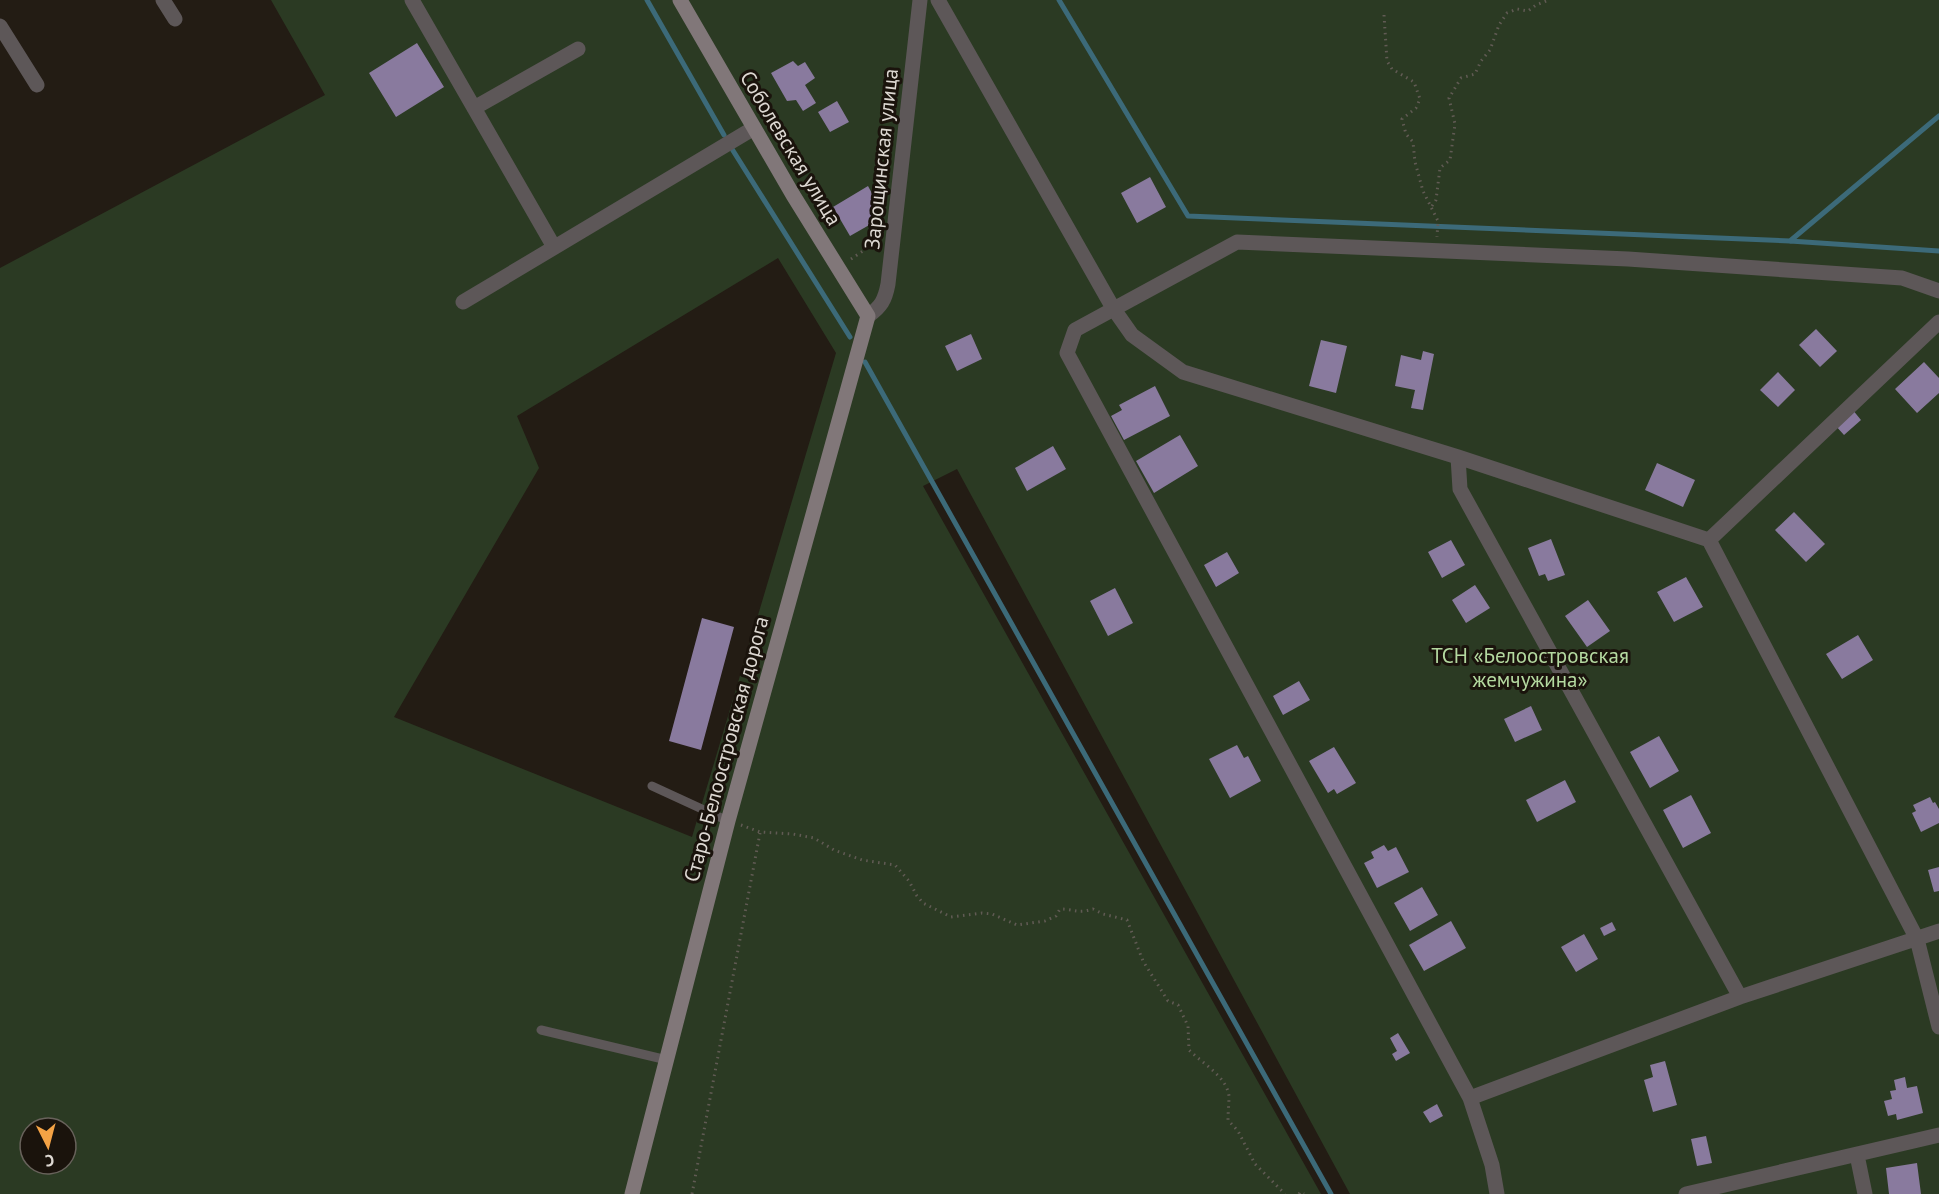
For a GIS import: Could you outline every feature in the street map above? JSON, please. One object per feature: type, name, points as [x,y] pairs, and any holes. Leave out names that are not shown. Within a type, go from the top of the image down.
[{"type":"street","points":[[163,0],[175,19]]},
{"type":"street","points":[[412,0],[554,247]]},
{"type":"street","name":"Соболевская улица","points":[[680,0],[754,128],[868,316]]},
{"type":"street","name":"Зарощинская улица","points":[[868,316],[880,308],[886,297],[888,285],[920,0]]},
{"type":"street","points":[[938,0],[1113,308],[1132,335],[1183,372],[1458,457],[1709,540],[1917,939],[1939,1027]]},
{"type":"street","points":[[0,26],[37,85]]},
{"type":"street","points":[[474,108],[578,49]]},
{"type":"street","points":[[463,302],[754,128]]},
{"type":"street","points":[[1497,1194],[1492,1165],[1470,1098],[1067,353],[1075,330],[1238,242],[1628,259],[1879,276],[1902,278],[1939,291]]},
{"type":"street","name":"Старо-Белоостровская дорога","points":[[632,1194],[728,822],[868,316]]},
{"type":"street","points":[[1709,540],[1939,322]]},
{"type":"street","points":[[1458,457],[1461,489],[1740,997]]},
{"type":"street","points":[[1470,1098],[1740,997],[1939,931]]},
{"type":"street","points":[[1686,1194],[1939,1135]]},
{"type":"street","points":[[1857,1155],[1865,1194]]},
{"type":"lane","points":[[652,786],[728,822]]},
{"type":"lane","points":[[542,1030],[667,1060]]},
{"type":"path","points":[[1432,206],[1437,200],[1440,168],[1450,160],[1455,124],[1449,98],[1452,92],[1461,78],[1475,74],[1481,61],[1490,50],[1498,25],[1507,13],[1517,9],[1528,11],[1548,0]]},
{"type":"path","points":[[1384,15],[1387,61],[1392,69],[1414,82],[1420,99],[1416,108],[1402,119],[1406,134],[1413,142],[1418,178],[1438,221],[1437,232]]},
{"type":"path","points":[[837,267],[879,240]]},
{"type":"path","points":[[728,822],[760,832],[814,838],[834,850],[862,860],[895,865],[923,903],[951,917],[992,914],[1017,925],[1045,921],[1056,915],[1060,909],[1081,913],[1093,909],[1102,914],[1127,920],[1143,961],[1168,1001],[1178,1005],[1188,1026],[1189,1050],[1217,1073],[1224,1084],[1229,1096],[1228,1120],[1238,1131],[1255,1164],[1285,1194]]},
{"type":"path","points":[[692,1194],[760,832]]},
{"type":"path","points":[[1299,1194],[1300,1192],[1304,1194]]},
{"type":"green space","name":"ТСН «Белоостровская жемчужина»","points":[[271,0],[1939,0],[1939,1194],[1350,1194],[957,469],[923,486],[1321,1194],[0,1194],[0,268],[325,95]],"holes":[[[778,258],[836,353],[692,837],[394,717],[539,468],[517,416]]]},
{"type":"building","points":[[417,43],[444,87],[396,117],[369,73]]},
{"type":"building","points":[[793,61],[798,66],[805,62],[815,78],[805,85],[816,103],[803,111],[796,100],[787,101],[771,73]]},
{"type":"building","points":[[837,101],[849,122],[830,132],[818,112]]},
{"type":"building","points":[[1150,177],[1166,207],[1137,223],[1121,193]]},
{"type":"building","points":[[868,186],[875,199],[871,224],[850,236],[833,207]]},
{"type":"building","points":[[1816,329],[1837,351],[1820,367],[1799,345]]},
{"type":"building","points":[[971,334],[982,359],[957,371],[945,346]]},
{"type":"building","points":[[1321,340],[1347,346],[1336,393],[1309,386]]},
{"type":"building","points":[[1423,351],[1434,354],[1423,410],[1411,408],[1415,390],[1395,386],[1401,355],[1421,360]]},
{"type":"building","points":[[1924,362],[1939,378],[1939,393],[1917,413],[1895,389]]},
{"type":"building","points":[[1778,372],[1795,390],[1778,407],[1760,390]]},
{"type":"building","points":[[1155,386],[1170,416],[1124,440],[1111,416],[1122,410],[1119,405]]},
{"type":"building","points":[[1852,409],[1861,420],[1844,435],[1835,425]]},
{"type":"building","points":[[1180,435],[1198,466],[1154,493],[1136,461]]},
{"type":"building","points":[[1053,446],[1066,469],[1027,491],[1015,468]]},
{"type":"building","points":[[1657,463],[1695,480],[1683,507],[1645,490]]},
{"type":"building","points":[[1794,512],[1825,544],[1806,562],[1775,530]]},
{"type":"building","points":[[1551,539],[1565,575],[1548,581],[1545,574],[1539,576],[1528,548]]},
{"type":"building","points":[[1451,540],[1465,565],[1442,578],[1428,552]]},
{"type":"building","points":[[1227,552],[1239,573],[1216,587],[1204,565]]},
{"type":"building","points":[[1686,577],[1703,607],[1674,622],[1657,592]]},
{"type":"building","points":[[1475,585],[1490,608],[1466,623],[1452,600]]},
{"type":"building","points":[[1115,588],[1133,623],[1108,636],[1090,601]]},
{"type":"building","points":[[1588,600],[1610,631],[1587,647],[1565,616]]},
{"type":"building","points":[[702,618],[734,627],[701,750],[669,741]]},
{"type":"building","points":[[1858,635],[1873,660],[1842,679],[1826,654]]},
{"type":"building","points":[[1299,681],[1310,700],[1283,715],[1273,696]]},
{"type":"building","points":[[1531,706],[1542,730],[1515,742],[1504,719]]},
{"type":"building","points":[[1659,736],[1679,771],[1650,788],[1630,752]]},
{"type":"building","points":[[1237,745],[1244,758],[1248,756],[1261,781],[1230,798],[1209,759]]},
{"type":"building","points":[[1334,747],[1356,783],[1337,794],[1334,789],[1328,793],[1309,761]]},
{"type":"building","points":[[1565,780],[1576,802],[1537,822],[1526,800]]},
{"type":"building","points":[[1691,795],[1711,833],[1683,848],[1663,810]]},
{"type":"building","points":[[1930,797],[1939,809],[1939,823],[1921,832],[1912,813],[1916,811],[1913,805]]},
{"type":"building","points":[[1384,845],[1388,851],[1396,847],[1409,872],[1377,888],[1364,863],[1374,858],[1371,852]]},
{"type":"building","points":[[1939,867],[1939,891],[1934,892],[1928,870]]},
{"type":"building","points":[[1422,887],[1438,915],[1410,931],[1394,903]]},
{"type":"building","points":[[1451,921],[1466,948],[1424,971],[1409,945]]},
{"type":"building","points":[[1612,922],[1616,930],[1604,936],[1600,928]]},
{"type":"building","points":[[1584,934],[1598,959],[1576,972],[1561,947]]},
{"type":"building","points":[[1398,1033],[1410,1053],[1396,1061],[1392,1054],[1397,1051],[1390,1038]]},
{"type":"building","points":[[1665,1061],[1677,1105],[1653,1112],[1644,1080],[1653,1077],[1650,1065]]},
{"type":"building","points":[[1905,1077],[1907,1088],[1917,1086],[1923,1113],[1897,1120],[1896,1114],[1888,1116],[1884,1101],[1892,1099],[1890,1091],[1896,1090],[1894,1080]]},
{"type":"building","points":[[1437,1104],[1443,1116],[1430,1123],[1423,1112]]},
{"type":"building","points":[[1706,1136],[1712,1163],[1697,1166],[1691,1139]]},
{"type":"building","points":[[1917,1163],[1921,1194],[1889,1194],[1886,1168]]},
{"type":"waterway","points":[[647,0],[724,135]]},
{"type":"waterway","points":[[1059,0],[1188,216],[1790,241],[1939,251]]},
{"type":"waterway","points":[[1790,241],[1939,116]]},
{"type":"waterway","points":[[732,149],[850,337]]},
{"type":"waterway","points":[[865,362],[1331,1194]]}]
